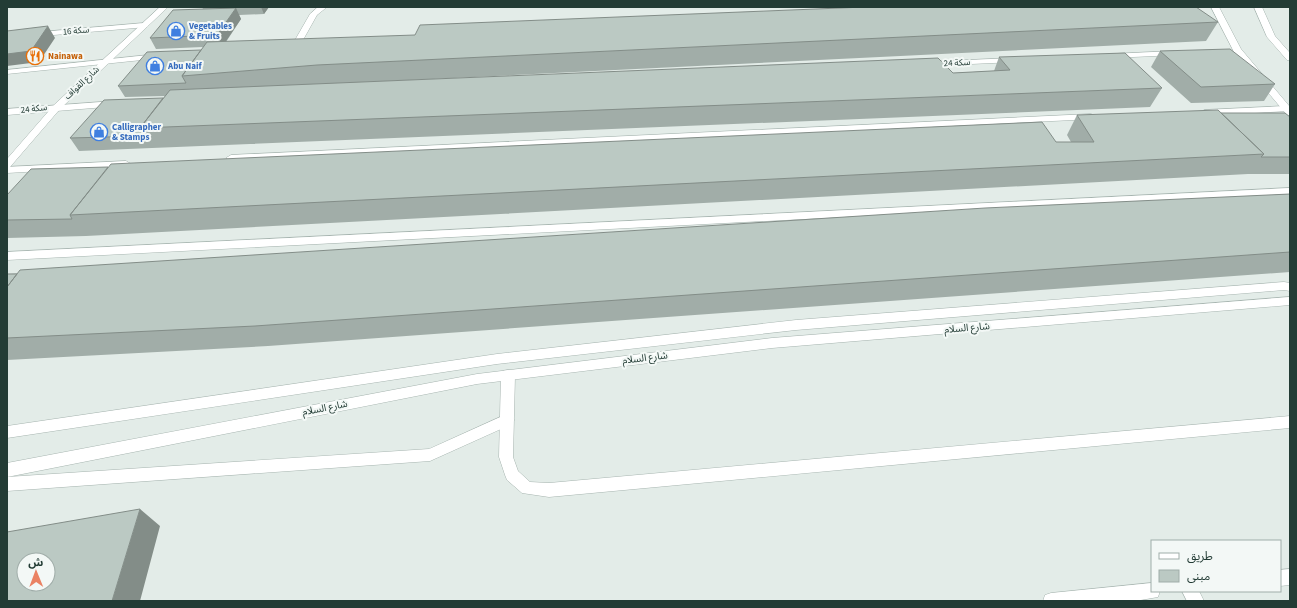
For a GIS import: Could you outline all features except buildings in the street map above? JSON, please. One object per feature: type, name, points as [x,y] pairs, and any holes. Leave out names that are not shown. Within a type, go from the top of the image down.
[{"type":"street","name":"شارع القواف","points":[[7,165],[57,106],[164,7]]},
{"type":"street","points":[[295,47],[314,14],[323,7]]},
{"type":"street","points":[[1215,7],[1232,50],[1288,111]]},
{"type":"street","points":[[1258,7],[1271,37],[1290,58]]},
{"type":"street","name":"سكة 16","points":[[7,37],[144,25]]},
{"type":"street","points":[[1101,56],[1181,53]]},
{"type":"street","points":[[7,72],[164,56]]},
{"type":"street","name":"سكة 24","points":[[918,65],[1021,60]]},
{"type":"street","name":"سكة 24","points":[[7,112],[57,106],[120,103]]},
{"type":"street","points":[[1191,113],[1288,111]]},
{"type":"street","points":[[222,159],[770,131],[1104,117]]},
{"type":"street","points":[[7,170],[134,163]]},
{"type":"street","points":[[7,256],[1290,191]]},
{"type":"street","name":"شارع السلام","points":[[7,432],[505,358],[796,325],[1268,287],[1290,287]]},
{"type":"street","name":"شارع السلام","points":[[7,470],[477,379],[772,343],[1290,301]]},
{"type":"street","points":[[508,375],[506,457],[512,475],[527,488],[548,490],[1290,422]]},
{"type":"street","points":[[7,484],[430,455],[507,420]]},
{"type":"street","points":[[1051,601],[1151,591]]},
{"type":"street","points":[[1191,592],[1196,601]]},
{"type":"place","name":"Vegetables & Fruits","points":[[176,31]]},
{"type":"place","name":"Nainawa","points":[[35,56]]},
{"type":"place","name":"Abu Naif","points":[[155,66]]},
{"type":"place","name":"Calligrapher & Stamps","points":[[99,132]]}]
